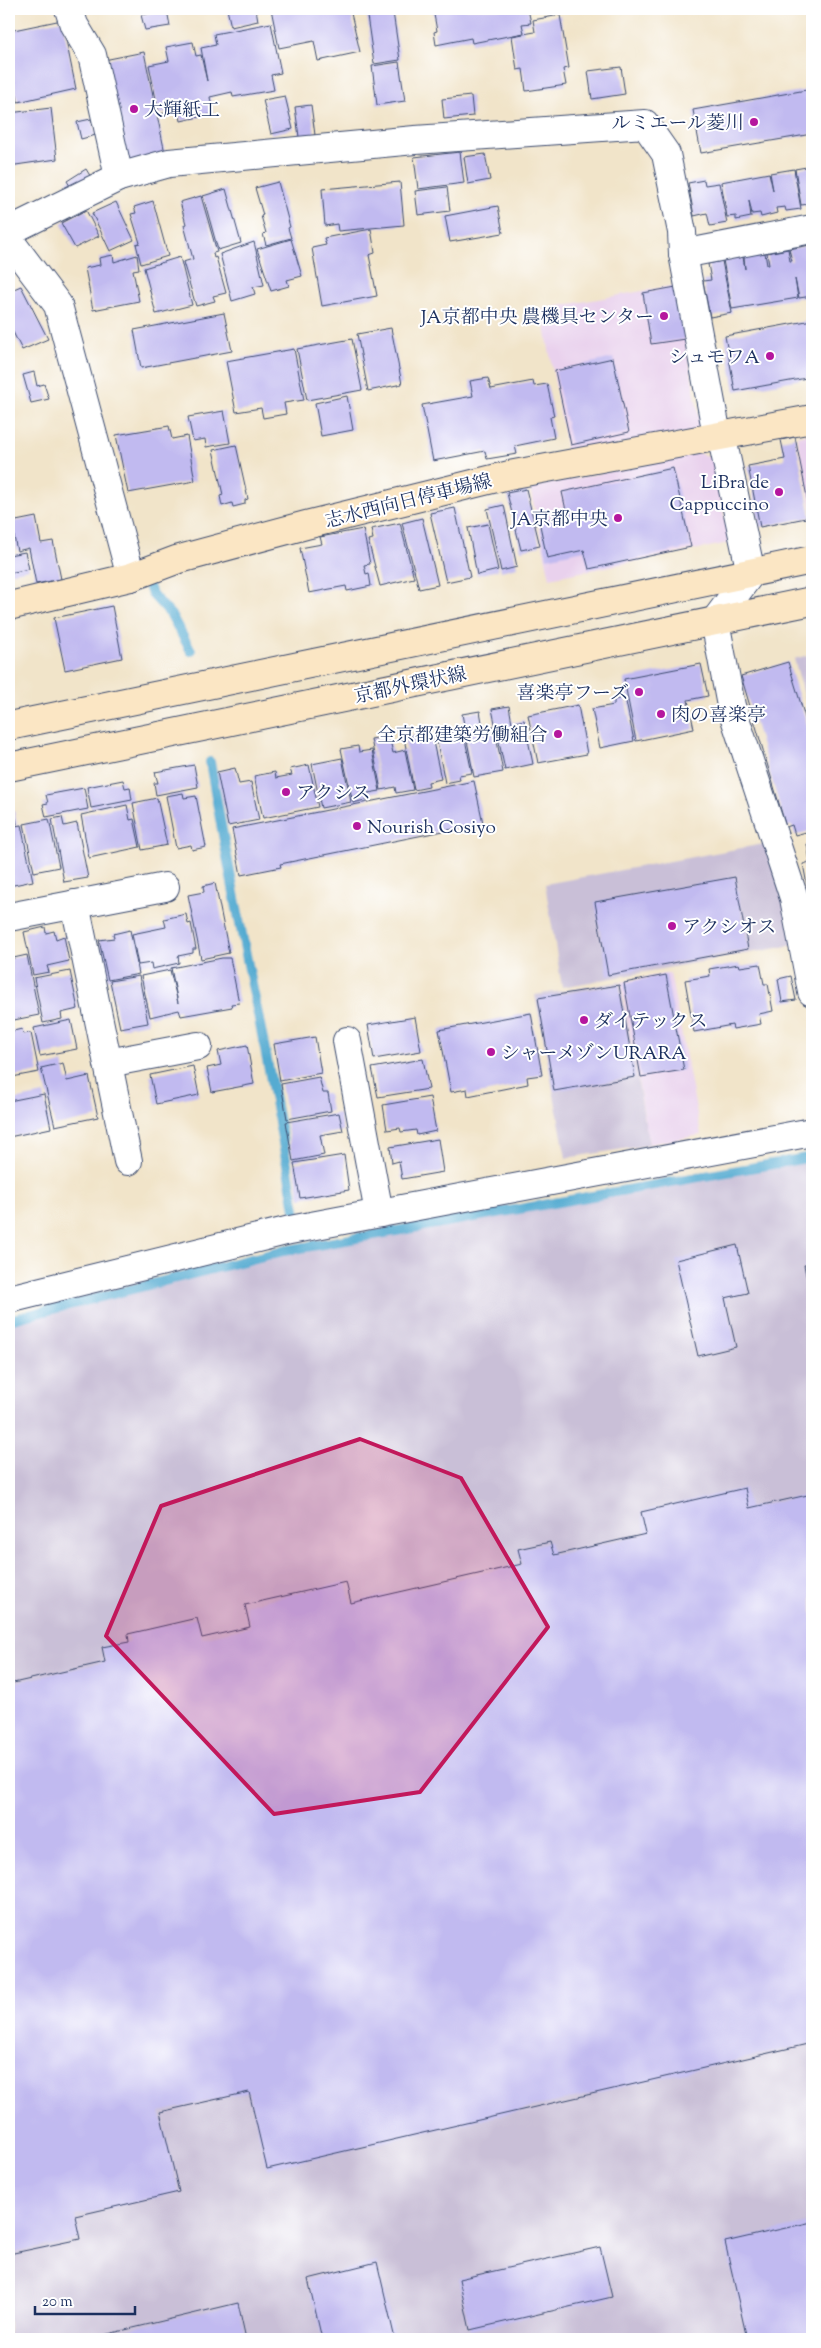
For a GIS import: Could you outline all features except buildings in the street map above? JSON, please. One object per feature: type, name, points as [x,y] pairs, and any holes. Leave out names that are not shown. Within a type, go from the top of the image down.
[{"type":"street","points":[[69,9],[74,25],[92,55],[119,177]]},
{"type":"street","points":[[138,574],[58,305],[14,232],[119,177],[170,164],[415,140],[645,124],[666,154],[682,232],[682,254],[717,435],[724,448],[750,573],[714,621],[732,706],[794,898],[812,992]]},
{"type":"street","points":[[682,254],[812,229]]},
{"type":"street","name":"志水西向日停車場線","points":[[9,606],[138,574],[176,560],[306,525],[509,475],[717,435],[812,419]]},
{"type":"street","points":[[9,726],[812,560]]},
{"type":"street","name":"京都外環状線","points":[[9,767],[812,601]]},
{"type":"street","points":[[9,917],[165,887]]},
{"type":"street","points":[[75,904],[128,1161]]},
{"type":"street","points":[[347,1041],[379,1213]]},
{"type":"street","points":[[108,1063],[198,1046]]},
{"type":"street","points":[[9,1299],[299,1228],[812,1132]]},
{"type":"highlighted area","points":[[360,1439],[461,1478],[548,1627],[420,1792],[274,1814],[106,1636],[161,1506]]},
{"type":"shaded area","points":[[676,285],[701,430],[567,454],[542,309]]},
{"type":"shaded area","points":[[812,433],[812,511],[797,436]]},
{"type":"shaded area","points":[[698,453],[713,458],[729,543],[550,578],[530,488]]},
{"type":"shaded area","points":[[812,654],[812,723],[794,659]]},
{"type":"shaded area","points":[[769,843],[794,945],[562,987],[545,884]]},
{"type":"shaded area","points":[[670,973],[701,1135],[649,1144],[621,982]]},
{"type":"shaded area","points":[[620,982],[649,1145],[566,1158],[535,995]]},
{"type":"shaded area","points":[[812,1160],[812,2339],[9,2339],[9,1323],[286,1253]]},
{"type":"waterway","points":[[144,573],[152,594],[171,615],[191,651]]},
{"type":"waterway","points":[[210,762],[298,1227]]},
{"type":"waterway","points":[[9,1320],[283,1251],[812,1157]]},
{"type":"place","name":"大輝紙工","points":[[134,109]]},
{"type":"place","name":"ルミエール菱川","points":[[754,122]]},
{"type":"place","name":"JA京都中央 農機具センター","points":[[664,316]]},
{"type":"place","name":"シュモワA","points":[[770,356]]},
{"type":"place","name":"LiBra de Cappuccino","points":[[779,492]]},
{"type":"place","name":"JA京都中央","points":[[618,518]]},
{"type":"place","name":"喜楽亭フーズ","points":[[639,692]]},
{"type":"place","name":"肉の喜楽亭","points":[[661,714]]},
{"type":"place","name":"全京都建築労働組合","points":[[558,734]]},
{"type":"place","name":"アクシス","points":[[286,792]]},
{"type":"place","name":"Nourish Cosiyo","points":[[357,826]]},
{"type":"place","name":"アクシオス","points":[[672,926]]},
{"type":"place","name":"ダイテックス","points":[[584,1020]]},
{"type":"place","name":"シャーメゾンURARA","points":[[491,1052]]}]
